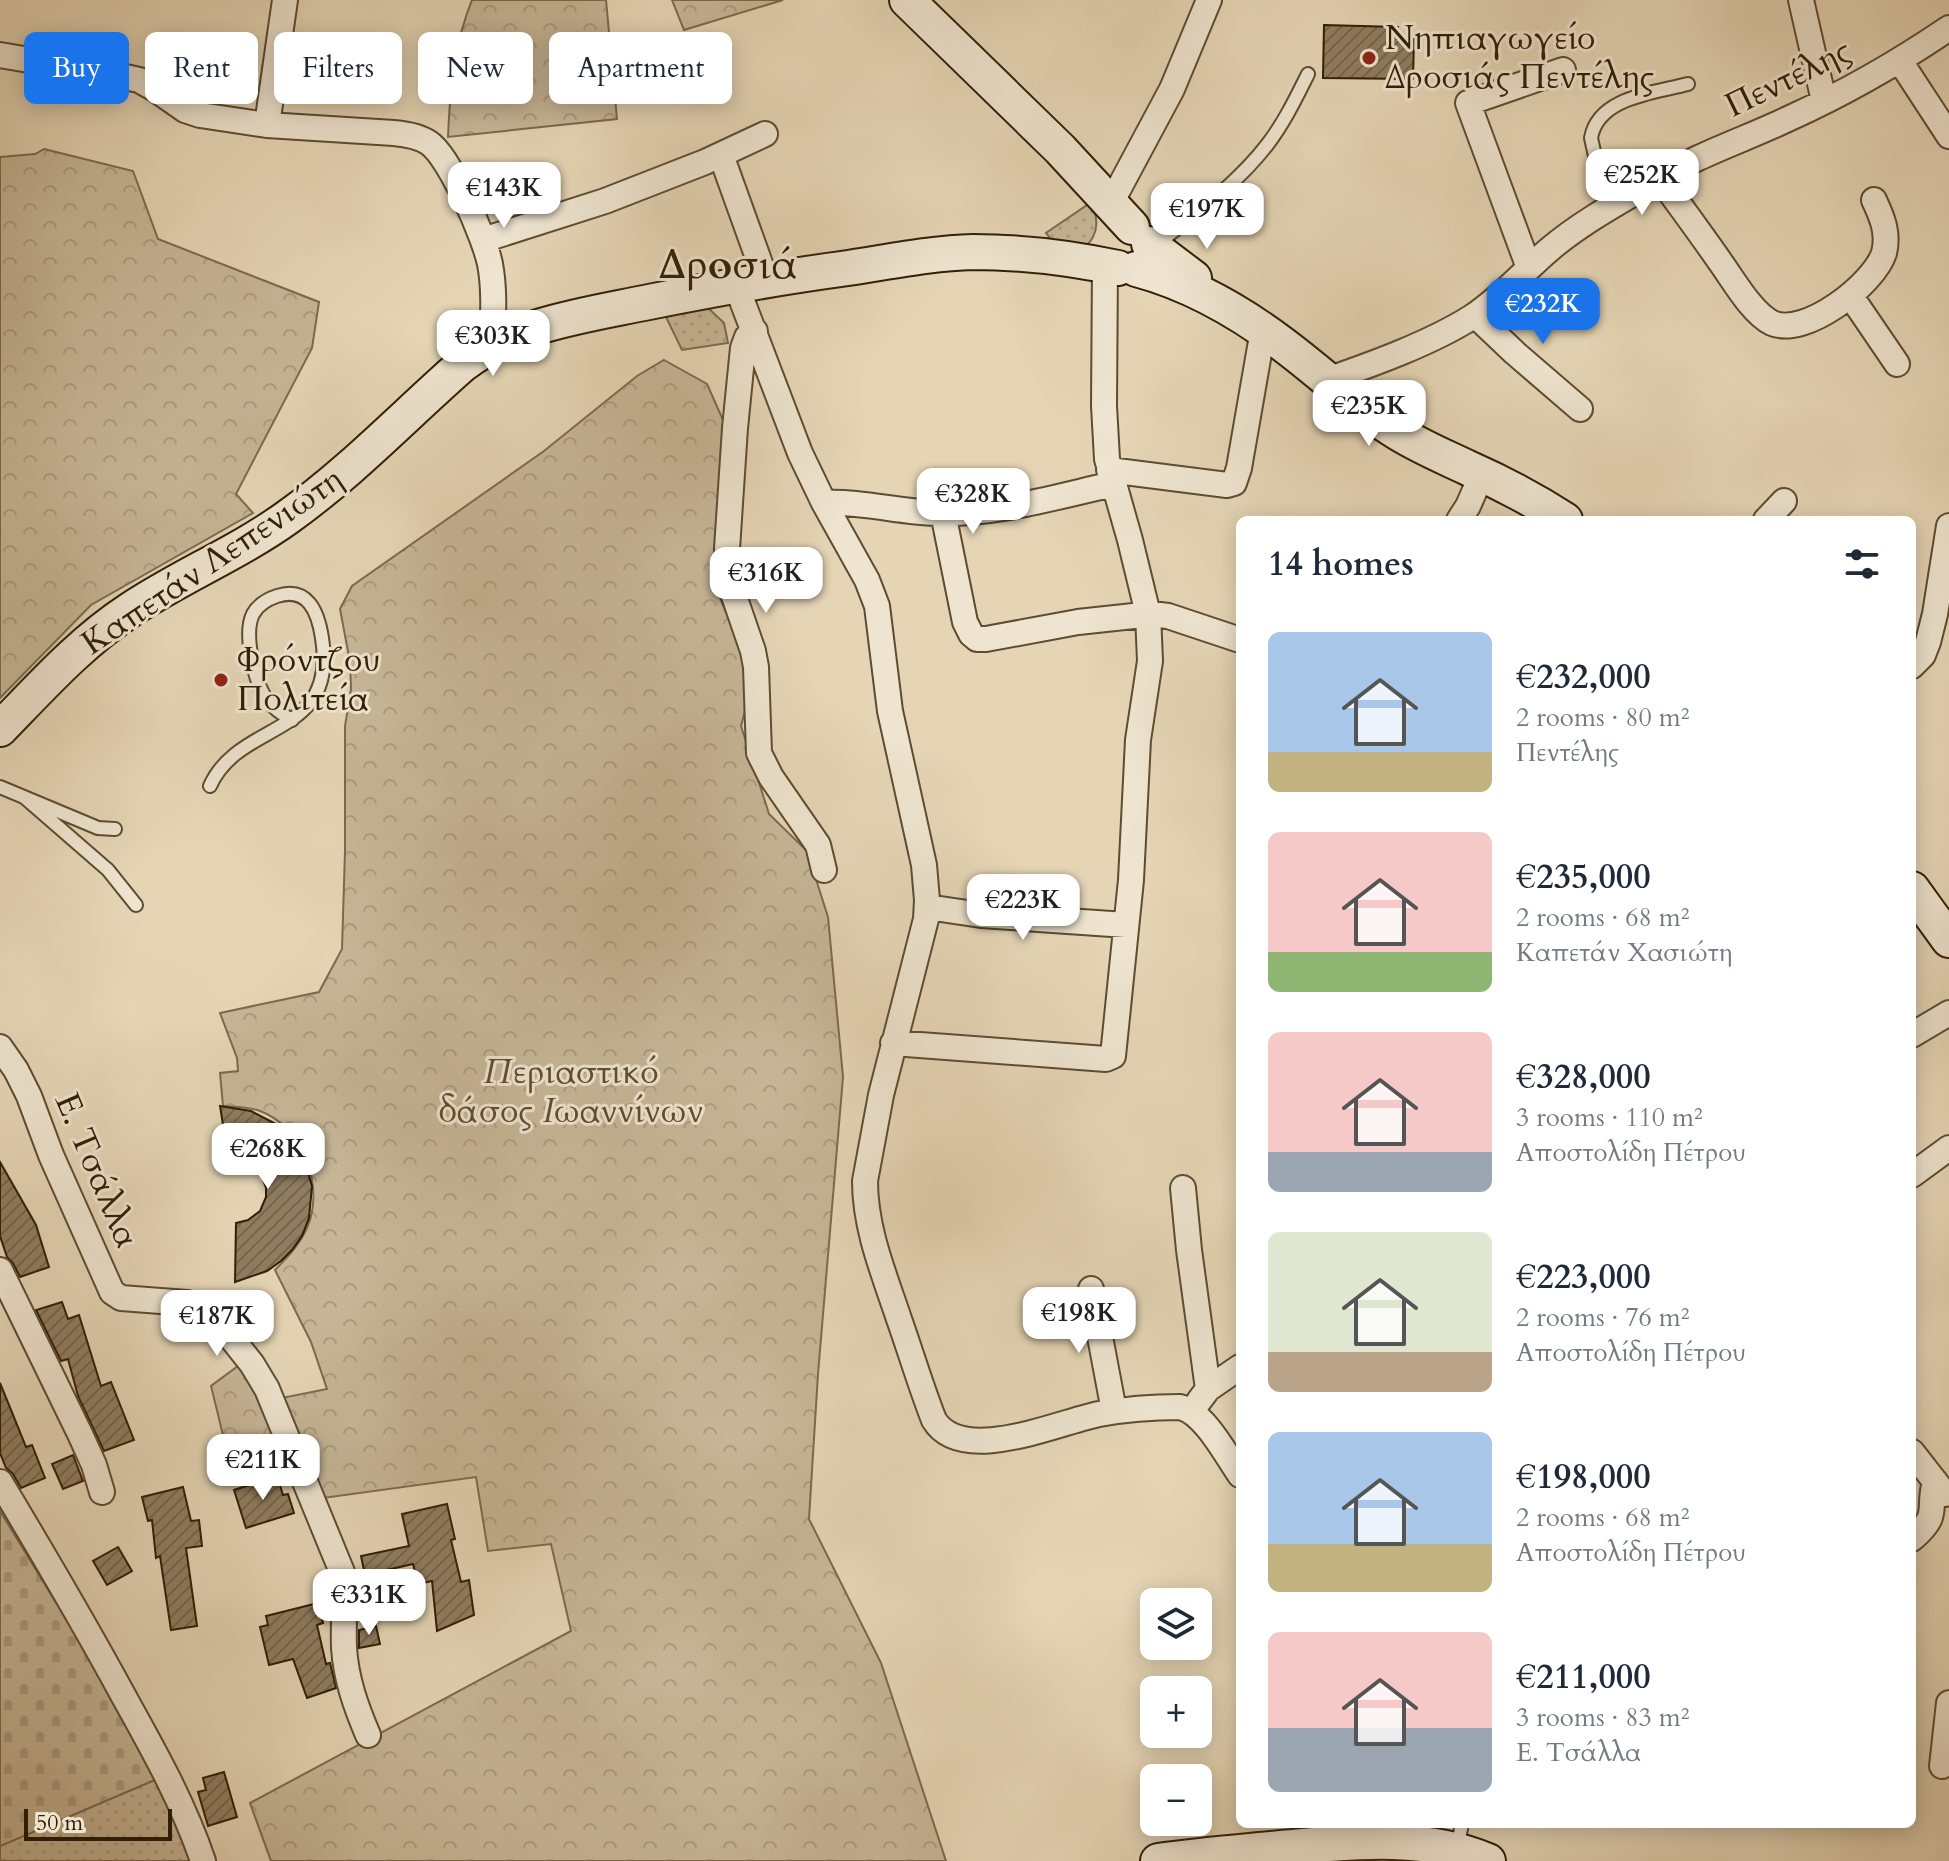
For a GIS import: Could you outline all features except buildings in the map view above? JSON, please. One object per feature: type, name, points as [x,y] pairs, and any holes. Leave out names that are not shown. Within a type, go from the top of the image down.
[{"type":"street","points":[[267,125],[285,0]]},
{"type":"street","points":[[893,1043],[1106,1059],[1113,1056],[1131,880],[1138,740],[1149,672],[1148,614],[1111,477],[1104,406],[1121,247],[1172,89],[1209,0]]},
{"type":"street","points":[[1801,0],[1824,101]]},
{"type":"street","points":[[918,4],[1060,149],[1121,247]]},
{"type":"street","name":"Πεντέλης","points":[[1327,380],[1455,327],[1475,315],[1566,236],[1607,210],[1715,150],[1790,118],[1900,61],[1949,28]]},
{"type":"street","points":[[0,55],[129,77],[147,83],[192,113],[267,125],[394,133],[420,139],[433,146],[441,154],[462,193],[490,263],[492,344]]},
{"type":"street","points":[[1900,61],[1946,126]]},
{"type":"street","points":[[1529,268],[1468,103],[1563,70]]},
{"type":"street","points":[[483,240],[605,201],[765,134]]},
{"type":"street","points":[[721,155],[751,282],[755,331],[800,453],[867,580],[877,606],[890,711],[924,865],[927,907],[923,932],[873,1131],[865,1181],[865,1206],[874,1246],[937,1425],[957,1436],[976,1441],[994,1441],[1114,1411],[1180,1407],[1195,1413],[1205,1424],[1236,1469]]},
{"type":"street","points":[[1660,178],[1748,300],[1767,320],[1780,326],[1799,325],[1832,308],[1869,276],[1883,254],[1886,240],[1884,223],[1874,200]]},
{"type":"street","name":"Καπετάν Λεπενιώτη","points":[[0,729],[68,660],[108,625],[158,592],[296,512],[346,471],[462,365],[492,344],[547,324],[751,282],[970,252],[1016,254],[1121,247],[1263,330],[1394,431],[1522,494],[1558,516]]},
{"type":"street","points":[[1850,295],[1897,364]]},
{"type":"street","points":[[1475,315],[1580,409]]},
{"type":"street","points":[[824,503],[943,513],[999,509],[1111,477],[1234,483],[1263,330]]},
{"type":"street","points":[[755,331],[747,337],[743,348],[727,549],[729,581],[756,667],[759,753],[771,777],[818,845],[824,870]]},
{"type":"street","points":[[1462,516],[1482,474]]},
{"type":"street","points":[[1770,516],[1784,501]]},
{"type":"street","points":[[943,513],[965,622],[977,639],[1148,614],[1168,616],[1236,639]]},
{"type":"street","points":[[1916,662],[1938,648],[1935,614],[1949,526]]},
{"type":"street","points":[[1916,895],[1949,940]]},
{"type":"street","points":[[927,907],[981,915],[1126,925]]},
{"type":"street","points":[[1916,1033],[1949,1013]]},
{"type":"street","name":"Ε. Τσάλλα","points":[[0,1047],[29,1096],[42,1133],[112,1292],[121,1298],[179,1301],[194,1305],[225,1330],[261,1377],[342,1572],[348,1679],[368,1735]]},
{"type":"street","points":[[1916,1172],[1949,1148]]},
{"type":"street","points":[[1183,1188],[1208,1389]]},
{"type":"street","points":[[0,1270],[80,1434],[102,1492]]},
{"type":"street","points":[[1091,1289],[1114,1411]]},
{"type":"street","points":[[1195,1413],[1208,1389],[1236,1370]]},
{"type":"street","points":[[1916,1457],[1942,1490]]},
{"type":"street","points":[[0,1482],[166,1773],[203,1861]]},
{"type":"street","points":[[1916,1535],[1930,1518],[1933,1487],[1942,1490]]},
{"type":"street","points":[[1942,1766],[1949,1703]]},
{"type":"street","points":[[1158,1861],[1313,1853],[1394,1841],[1450,1841]]},
{"type":"lane","points":[[1121,247],[1215,198],[1255,158],[1281,125],[1308,74]]},
{"type":"lane","points":[[1607,210],[1591,138],[1600,116],[1616,104],[1688,84]]},
{"type":"lane","points":[[210,786],[227,760],[292,720],[305,709],[320,681],[324,663],[321,629],[315,609],[297,594],[282,594],[261,605],[253,615],[249,633],[253,664],[263,693],[278,711],[292,720]]},
{"type":"lane","points":[[0,787],[98,828],[115,829]]},
{"type":"lane","points":[[24,797],[99,861],[136,905]]},
{"type":"green space","points":[[472,0],[606,0],[609,32],[549,32],[549,104],[616,104],[617,119],[448,137],[450,104],[533,104],[533,32],[461,32]]},
{"type":"green space","points":[[672,0],[783,0],[684,30]]},
{"type":"green space","points":[[44,149],[133,171],[158,239],[319,302],[312,348],[236,494],[253,513],[91,605],[0,698],[0,157],[35,154]]},
{"type":"green space","points":[[1090,203],[1096,225],[1086,246],[1053,242],[1046,233]]},
{"type":"green space","points":[[705,305],[724,323],[728,343],[682,350],[666,317]]},
{"type":"green space","name":"Περιαστικό δάσος Ιωαννίνων","points":[[664,360],[707,384],[727,429],[715,572],[716,588],[749,669],[751,688],[741,726],[769,814],[807,851],[828,917],[843,1077],[809,1519],[881,1663],[946,1861],[271,1861],[250,1803],[571,1631],[551,1544],[488,1551],[476,1477],[316,1499],[301,1460],[233,1476],[211,1386],[238,1366],[262,1402],[327,1389],[311,1342],[275,1270],[300,1241],[310,1220],[313,1188],[310,1172],[297,1142],[274,1118],[256,1110],[223,1106],[220,1073],[238,1071],[237,1058],[220,1013],[319,992],[342,949],[345,726],[351,689],[350,662],[340,609],[352,586],[544,451],[637,376]]},
{"type":"green space","points":[[0,1511],[101,1676],[157,1779],[0,1846]]},
{"type":"green space","points":[[157,1779],[193,1861],[0,1861],[0,1846]]},
{"type":"place","name":"Νηπιαγωγείο Δροσιάς Πεντέλης","points":[[1369,58]]},
{"type":"place","name":"Φρόντζου Πολιτεία","points":[[221,680]]},
{"type":"district","name":"Δροσιά","points":[[729,264]]}]
